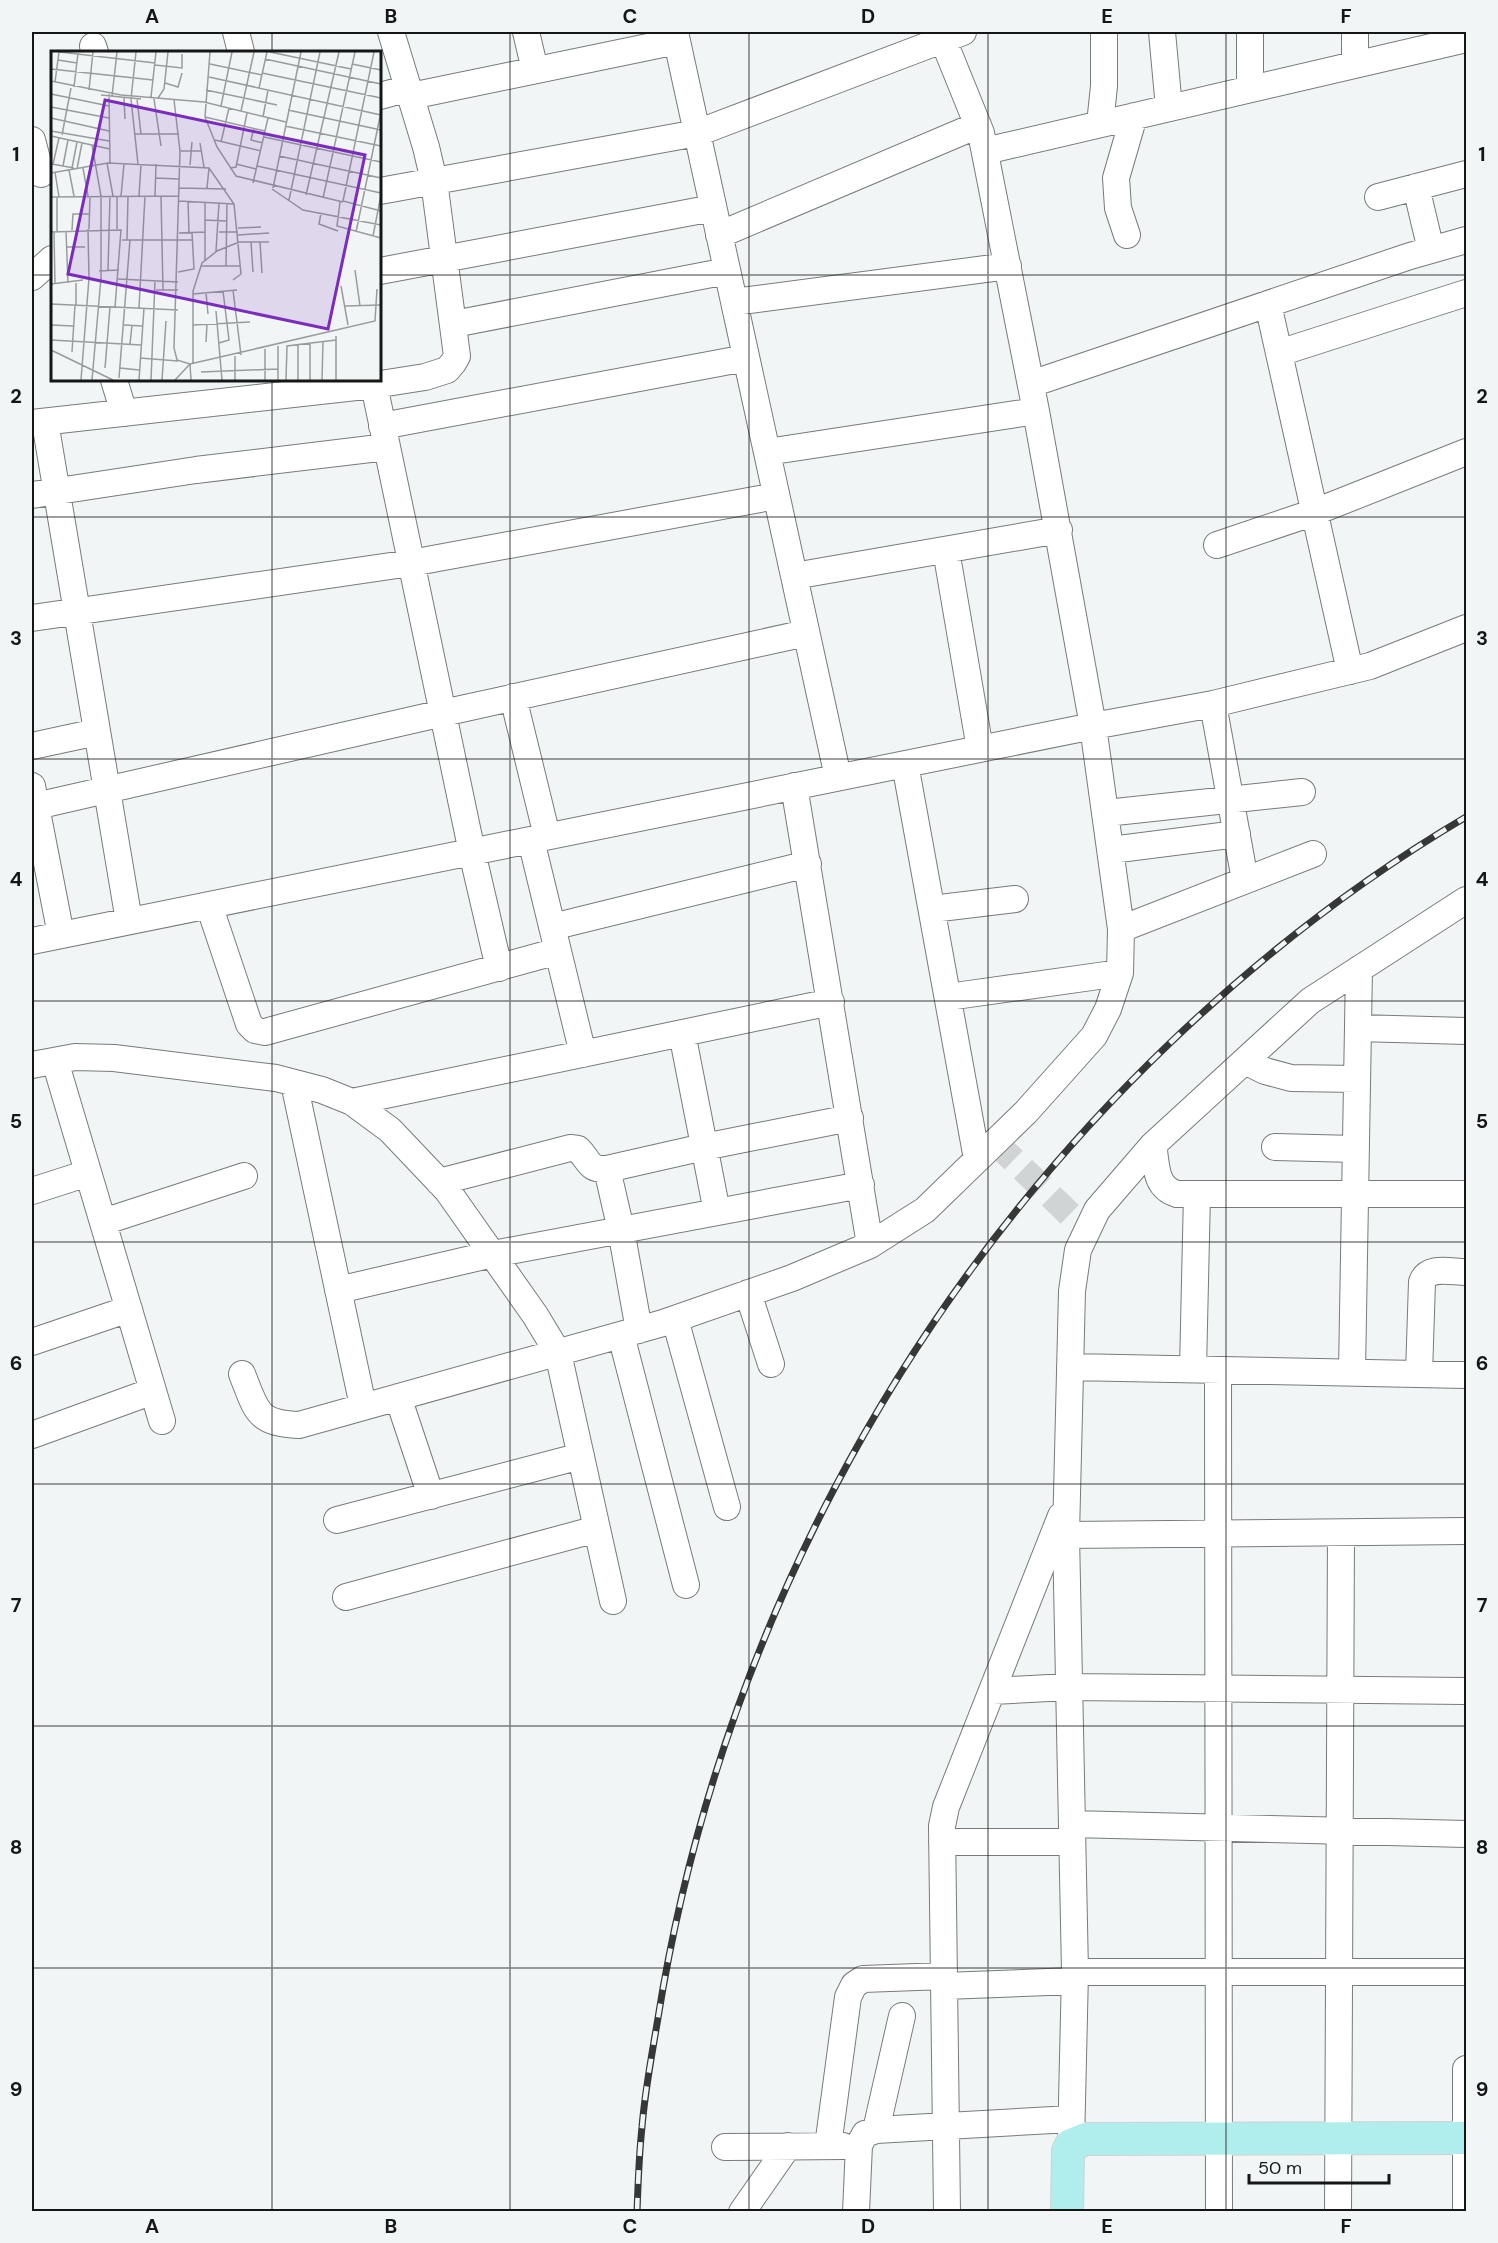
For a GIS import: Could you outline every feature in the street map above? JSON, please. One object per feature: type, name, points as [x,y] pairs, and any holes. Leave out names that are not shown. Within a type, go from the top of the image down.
[{"type":"main road","points":[[1067,2211],[1066,2158],[1071,2132],[1086,2139],[1466,2139]]},
{"type":"street","points":[[236,32],[241,51]]},
{"type":"street","points":[[129,921],[57,491],[38,422],[374,385],[425,377],[447,370],[457,356],[434,181],[391,32]]},
{"type":"street","points":[[526,32],[535,70]]},
{"type":"street","points":[[1100,124],[1104,86],[1104,32]]},
{"type":"street","points":[[1162,32],[1168,108]]},
{"type":"street","points":[[1250,32],[1250,89]]},
{"type":"street","points":[[1355,32],[1355,65]]},
{"type":"street","points":[[242,1374],[255,1405],[267,1421],[299,1425],[675,1318],[792,1278],[870,1245],[925,1210],[1026,1112],[1094,1036],[1108,1009],[1120,973],[1121,929],[1106,813],[1059,530],[985,151],[949,34],[697,133],[381,191]]},
{"type":"street","points":[[381,96],[535,70],[676,36],[838,777]]},
{"type":"street","points":[[985,151],[1355,65],[1462,37]]},
{"type":"street","points":[[1127,235],[1118,207],[1116,178],[1134,116]]},
{"type":"street","points":[[719,235],[978,125]]},
{"type":"street","points":[[32,140],[42,174]]},
{"type":"street","points":[[1378,197],[1467,174]]},
{"type":"street","points":[[1416,187],[1431,250]]},
{"type":"street","points":[[381,271],[713,208]]},
{"type":"street","points":[[1031,384],[1467,240]]},
{"type":"street","points":[[32,277],[51,260]]},
{"type":"street","points":[[734,302],[1008,266]]},
{"type":"street","points":[[454,324],[727,271]]},
{"type":"street","points":[[1279,353],[1467,293]]},
{"type":"street","points":[[1268,304],[1350,671]]},
{"type":"street","points":[[32,495],[196,470],[385,437],[746,358]]},
{"type":"street","points":[[114,381],[124,413]]},
{"type":"street","points":[[374,385],[472,852],[500,968]]},
{"type":"street","points":[[767,452],[1036,411]]},
{"type":"street","points":[[1217,545],[1315,512],[1467,452]]},
{"type":"street","points":[[32,618],[411,563],[776,496]]},
{"type":"street","points":[[794,576],[1059,530]]},
{"type":"street","points":[[946,550],[980,748]]},
{"type":"street","points":[[32,941],[980,748],[1213,704],[1370,666],[1467,628]]},
{"type":"street","points":[[61,935],[34,796],[107,789],[443,712],[806,633]]},
{"type":"street","points":[[513,697],[555,939],[583,1054]]},
{"type":"street","points":[[1213,704],[1245,880]]},
{"type":"street","points":[[32,746],[97,732]]},
{"type":"street","points":[[905,764],[977,1159]]},
{"type":"street","points":[[794,786],[870,1245]]},
{"type":"street","points":[[1106,813],[1302,792]]},
{"type":"street","points":[[1111,850],[1238,834]]},
{"type":"street","points":[[1121,929],[1313,854]]},
{"type":"street","points":[[209,905],[249,1024],[255,1030],[265,1032],[500,968],[555,939],[808,864]]},
{"type":"street","points":[[932,909],[1015,898]]},
{"type":"street","points":[[725,2147],[828,2146],[946,2126],[1071,2132],[1075,1976],[1066,1535],[1072,1291],[1078,1250],[1097,1210],[1153,1145],[1310,1001],[1467,900]]},
{"type":"street","points":[[1352,1372],[1359,969]]},
{"type":"street","points":[[948,997],[1120,973]]},
{"type":"street","points":[[352,1102],[831,1002]]},
{"type":"street","points":[[1358,1028],[1467,1031]]},
{"type":"street","points":[[682,1033],[717,1212]]},
{"type":"street","points":[[162,1421],[88,1173],[43,1063],[75,1058],[114,1058],[276,1078],[322,1090],[352,1102],[390,1130],[447,1190],[535,1315],[558,1353],[613,1601]]},
{"type":"street","points":[[1245,1061],[1266,1071],[1291,1078],[1357,1079]]},
{"type":"street","points":[[294,1083],[363,1406]]},
{"type":"street","points":[[439,1182],[570,1148],[578,1149],[590,1165],[597,1170],[607,1169],[850,1118]]},
{"type":"street","points":[[1153,1145],[1160,1183],[1166,1191],[1177,1194],[1467,1194]]},
{"type":"street","points":[[1275,1147],[1356,1149]]},
{"type":"street","points":[[607,1169],[621,1230],[630,1332],[686,1585]]},
{"type":"street","points":[[32,1191],[88,1173]]},
{"type":"street","points":[[103,1222],[244,1176]]},
{"type":"street","points":[[338,1290],[492,1254],[861,1185]]},
{"type":"street","points":[[1197,1194],[1206,1370],[1218,1534],[1219,2211]]},
{"type":"street","points":[[1419,1374],[1422,1282],[1425,1275],[1437,1271],[1467,1272]]},
{"type":"street","points":[[748,1293],[771,1364]]},
{"type":"street","points":[[32,1342],[129,1309]]},
{"type":"street","points":[[675,1318],[727,1507]]},
{"type":"street","points":[[1070,1367],[1467,1376]]},
{"type":"street","points":[[32,1435],[153,1392]]},
{"type":"street","points":[[398,1396],[430,1496]]},
{"type":"street","points":[[337,1520],[581,1456]]},
{"type":"street","points":[[947,2211],[942,1826],[946,1807],[1067,1502]]},
{"type":"street","points":[[346,1597],[597,1529]]},
{"type":"street","points":[[1066,1535],[1467,1531]]},
{"type":"street","points":[[1338,2211],[1341,1533]]},
{"type":"street","points":[[992,1690],[1068,1687],[1467,1691]]},
{"type":"street","points":[[942,1842],[1072,1833],[1219,1828],[1467,1834]]},
{"type":"street","points":[[828,2146],[848,1997],[854,1984],[863,1979],[944,1981],[1219,1972],[1467,1972]]},
{"type":"street","points":[[856,2211],[867,2138],[902,2016]]},
{"type":"street","points":[[1466,2211],[1467,2069]]},
{"type":"street","points":[[742,2211],[788,2146]]},
{"type":"tunnel","points":[[995,1142],[1087,1231]]},
{"type":"railway","points":[[637,2212],[643,2113],[658,2018],[686,1880],[725,1746],[774,1615],[834,1489],[904,1368],[984,1253],[1072,1144],[1170,1043],[1204,1011],[1311,922],[1387,867],[1466,817]]}]
